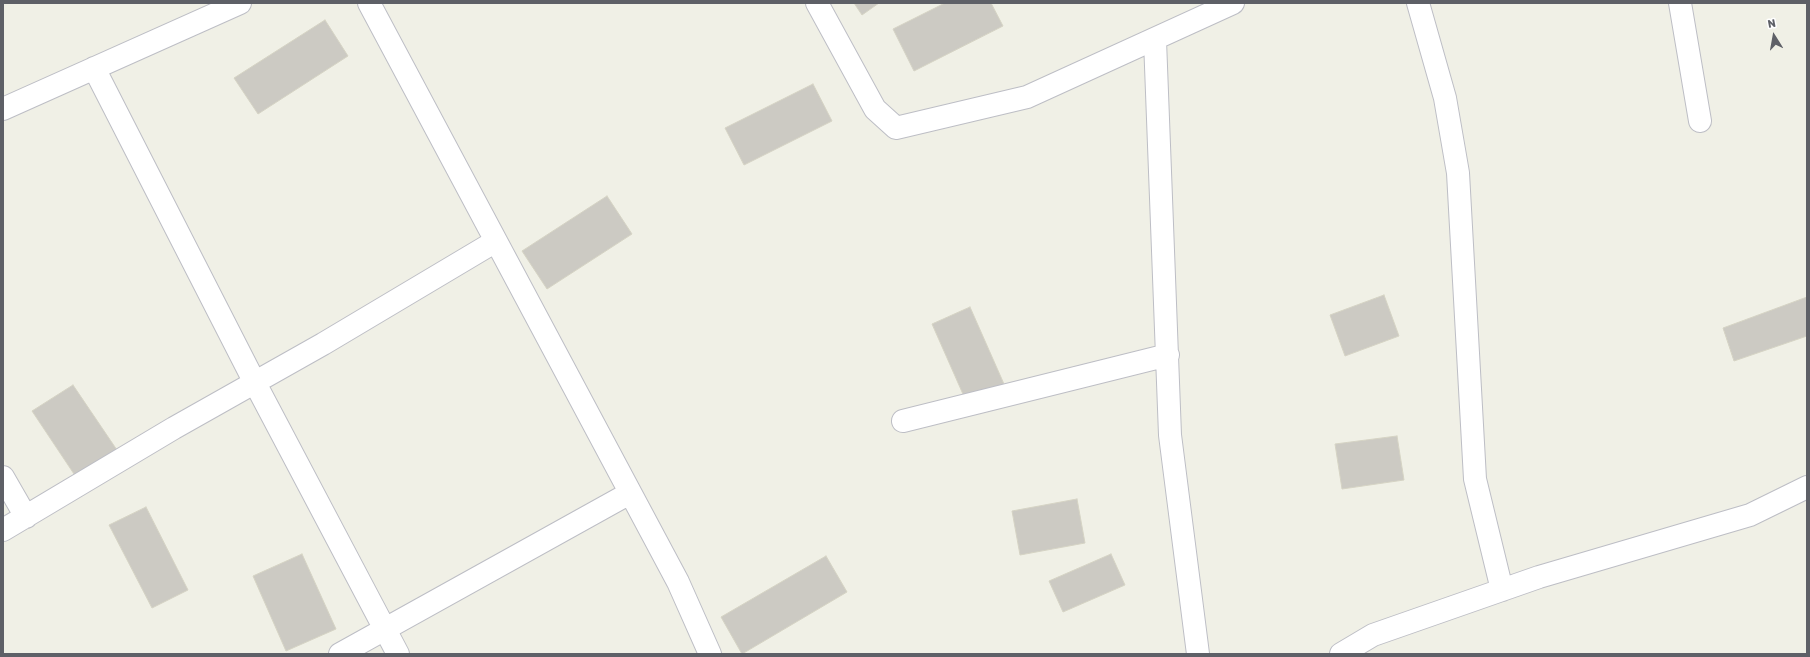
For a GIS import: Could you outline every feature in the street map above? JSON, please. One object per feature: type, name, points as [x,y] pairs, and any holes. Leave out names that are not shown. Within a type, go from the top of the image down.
[{"type":"street","points":[[3,109],[240,3]]},
{"type":"street","points":[[369,3],[678,582],[710,654]]},
{"type":"street","points":[[817,3],[875,109],[896,128],[1027,97],[1155,40],[1233,3]]},
{"type":"street","points":[[1418,3],[1445,98],[1458,172],[1475,479],[1502,590]]},
{"type":"street","points":[[1680,3],[1700,121]]},
{"type":"street","points":[[1155,40],[1170,435],[1198,654]]},
{"type":"street","points":[[94,68],[255,383],[398,654]]},
{"type":"street","points":[[3,530],[174,428],[323,344],[496,241]]},
{"type":"street","points":[[903,421],[1168,355]]},
{"type":"street","points":[[3,477],[26,517]]},
{"type":"street","points":[[1341,654],[1373,634],[1502,590],[1750,515],[1807,487]]},
{"type":"street","points":[[340,654],[630,493]]},
{"type":"building","points":[[854,3],[879,3],[862,15]]},
{"type":"building","points":[[945,3],[991,3],[1003,26],[914,71],[893,29]]},
{"type":"building","points":[[325,20],[348,56],[258,114],[234,78]]},
{"type":"building","points":[[813,84],[832,121],[744,165],[725,128]]},
{"type":"building","points":[[607,196],[632,234],[547,289],[522,251]]},
{"type":"building","points":[[1384,295],[1399,336],[1345,356],[1330,315]]},
{"type":"building","points":[[1807,297],[1807,336],[1734,361],[1723,328]]},
{"type":"building","points":[[970,307],[1004,384],[966,401],[932,324]]},
{"type":"building","points":[[73,385],[117,450],[76,477],[32,411]]},
{"type":"building","points":[[1397,436],[1404,480],[1342,489],[1335,444]]},
{"type":"building","points":[[1077,499],[1085,543],[1020,555],[1012,511]]},
{"type":"building","points":[[146,507],[188,590],[152,608],[109,525]]},
{"type":"building","points":[[302,554],[336,629],[286,651],[253,576]]},
{"type":"building","points":[[1111,554],[1125,585],[1063,612],[1049,581]]},
{"type":"building","points":[[826,556],[847,592],[742,654],[721,617]]}]
